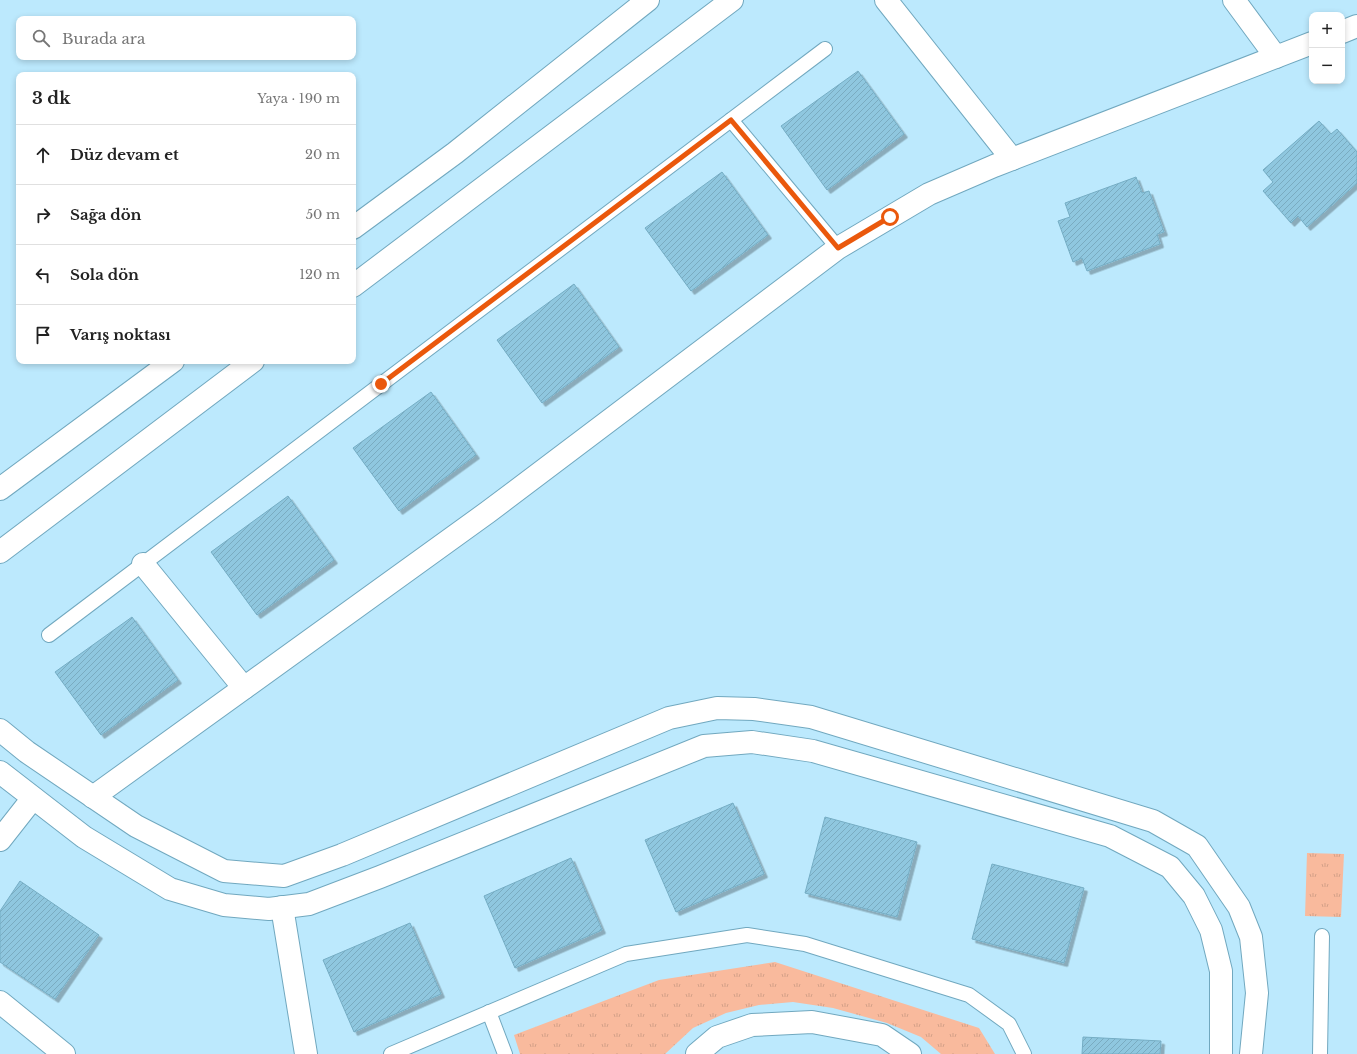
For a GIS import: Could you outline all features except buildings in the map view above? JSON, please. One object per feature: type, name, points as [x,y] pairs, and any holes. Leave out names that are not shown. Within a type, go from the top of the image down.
[{"type":"street","points":[[356,226],[455,153],[648,0]]},
{"type":"street","points":[[356,284],[732,0]]},
{"type":"street","points":[[886,0],[1012,160]]},
{"type":"street","points":[[1234,0],[1276,57]]},
{"type":"street","points":[[1345,31],[1357,26]]},
{"type":"street","points":[[93,797],[488,512],[838,248],[928,194],[1309,44]]},
{"type":"street","points":[[0,489],[169,364]]},
{"type":"street","points":[[0,552],[249,364]]},
{"type":"street","points":[[143,564],[244,688]]},
{"type":"street","points":[[0,730],[27,752],[136,826],[224,871],[284,876],[342,855],[669,718],[717,708],[754,709],[812,717],[1153,821],[1197,846],[1239,907],[1251,937],[1257,993],[1251,1054]]},
{"type":"street","points":[[0,772],[84,837],[170,889],[224,905],[269,909],[309,904],[704,746],[752,742],[813,751],[1110,836],[1170,867],[1194,896],[1211,930],[1221,971],[1221,1054]]},
{"type":"street","points":[[0,840],[33,798]]},
{"type":"street","points":[[282,907],[306,1054]]},
{"type":"street","points":[[0,1002],[64,1054]]},
{"type":"street","points":[[697,1054],[717,1037],[752,1024],[812,1022],[882,1035],[910,1054]]},
{"type":"lane","points":[[49,635],[825,49]]},
{"type":"lane","points":[[731,120],[838,248]]},
{"type":"lane","points":[[391,1054],[626,954],[747,935],[805,944],[969,995],[1009,1024],[1024,1054]]},
{"type":"lane","points":[[1320,1054],[1322,936]]},
{"type":"lane","points":[[489,1012],[505,1054]]},
{"type":"green space","points":[[1307,853],[1344,854],[1341,917],[1305,916]]},
{"type":"green space","points":[[775,962],[979,1028],[995,1054],[941,1054],[921,1037],[887,1023],[833,1008],[793,1002],[759,1005],[726,1013],[693,1028],[665,1054],[520,1054],[514,1035],[659,980]]},
{"type":"route","points":[[381,384],[731,120],[838,248],[890,217]]}]
